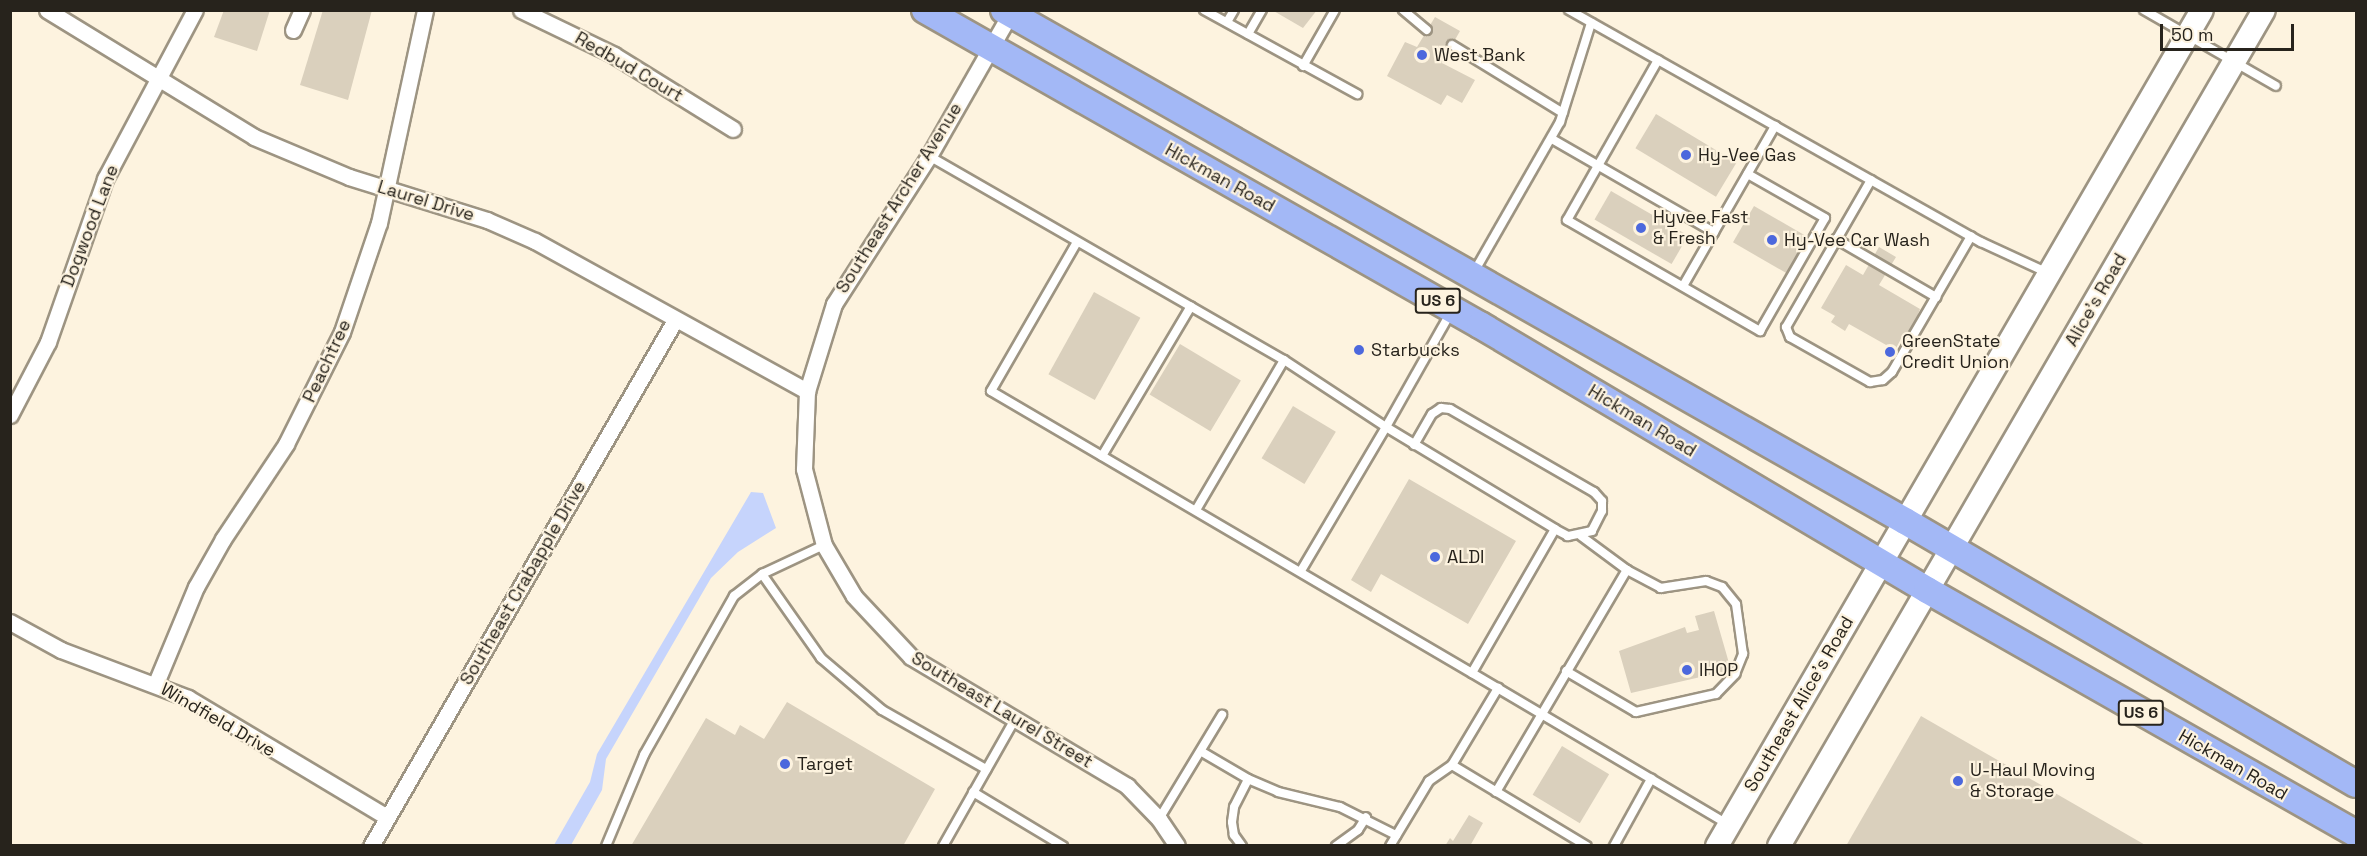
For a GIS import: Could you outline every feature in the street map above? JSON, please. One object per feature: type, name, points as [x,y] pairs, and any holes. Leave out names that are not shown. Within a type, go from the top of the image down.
[{"type":"highway","name":"Hickman Road","points":[[925,10],[1453,309],[1927,590],[2356,834]]},
{"type":"highway","name":"Hickman Road","points":[[1009,12],[1905,521],[2356,784]]},
{"type":"main road","points":[[1881,562],[2202,10]]},
{"type":"main road","name":"Alice's Road","points":[[1927,590],[2264,10]]},
{"type":"main road","name":"Southeast Alice's Road","points":[[1716,846],[1881,562]]},
{"type":"main road","points":[[1779,846],[1927,590]]},
{"type":"street","name":"Laurel Drive","points":[[46,10],[254,137],[386,190],[487,220],[535,241],[807,391]]},
{"type":"street","name":"Dogwood Lane","points":[[10,415],[48,342],[105,179],[195,10]]},
{"type":"street","points":[[292,30],[302,10]]},
{"type":"street","name":"Peachtree","points":[[156,683],[191,599],[218,548],[317,387],[362,278],[386,190],[424,10]]},
{"type":"street","name":"Redbud Court","points":[[521,10],[614,55],[733,129]]},
{"type":"street","name":"Southeast Archer Avenue","points":[[807,391],[834,304],[929,156],[1009,12]]},
{"type":"street","name":"Southeast Crabapple Drive","points":[[371,846],[675,320]]},
{"type":"street","name":"Southeast Laurel Street","points":[[807,391],[804,469],[824,546],[854,596],[911,657],[1016,717],[1127,786],[1159,819],[1177,846]]},
{"type":"street","name":"Windfield Drive","points":[[10,622],[61,650],[156,683],[188,698],[387,818]]},
{"type":"lane","points":[[1204,10],[1357,94]]},
{"type":"lane","points":[[1227,22],[1234,10]]},
{"type":"lane","points":[[1248,34],[1262,10]]},
{"type":"lane","points":[[1303,66],[1335,10]]},
{"type":"lane","points":[[1569,10],[1971,236],[2049,273]]},
{"type":"lane","points":[[2144,10],[2276,86]]},
{"type":"lane","points":[[1402,11],[1427,30]]},
{"type":"lane","points":[[1472,276],[1552,139],[1563,112],[1591,22]]},
{"type":"lane","points":[[1452,45],[1563,112]]},
{"type":"lane","points":[[1658,60],[1567,220],[1760,331],[1826,218],[1748,174]]},
{"type":"lane","points":[[1683,286],[1775,126]]},
{"type":"lane","points":[[1552,139],[1714,232]]},
{"type":"lane","points":[[929,156],[1284,360],[1414,445],[1556,529],[1581,536],[1627,570],[1661,588],[1706,581],[1722,586],[1736,604],[1743,654],[1735,674],[1716,694],[1636,712],[1566,671]]},
{"type":"lane","points":[[1871,180],[1786,327],[1791,337],[1870,382],[1882,380],[1892,372],[1971,236]]},
{"type":"lane","points":[[1836,239],[1936,297]]},
{"type":"lane","points":[[1077,242],[991,391],[1729,824]]},
{"type":"lane","points":[[1102,456],[1191,306]]},
{"type":"lane","points":[[1300,571],[1453,309]]},
{"type":"lane","points":[[1196,510],[1284,360]]},
{"type":"lane","points":[[1414,445],[1432,414],[1441,408],[1461,414],[1594,492],[1602,501],[1602,511],[1592,531],[1581,536]]},
{"type":"lane","points":[[1472,673],[1556,529]]},
{"type":"lane","points":[[606,846],[644,755],[734,596],[762,574],[824,546]]},
{"type":"lane","points":[[1496,792],[1627,570]]},
{"type":"lane","points":[[762,574],[821,658],[882,710],[986,769]]},
{"type":"lane","points":[[1390,846],[1429,780],[1452,765],[1498,688]]},
{"type":"lane","points":[[1159,819],[1222,716]]},
{"type":"lane","points":[[943,846],[1016,717]]},
{"type":"lane","points":[[1202,752],[1248,779],[1366,817],[1396,835]]},
{"type":"lane","points":[[1452,765],[1587,846]]},
{"type":"lane","points":[[1242,846],[1234,835],[1234,807],[1248,779]]},
{"type":"lane","points":[[1614,846],[1651,779]]},
{"type":"lane","points":[[973,792],[1063,846]]},
{"type":"lane","points":[[1336,846],[1351,837],[1366,817]]},
{"type":"water","points":[[751,492],[763,493],[776,528],[738,552],[711,578],[606,759],[602,790],[571,845],[554,845],[590,782],[597,754]]},
{"type":"building","points":[[224,10],[270,10],[257,51],[214,37]]},
{"type":"building","points":[[323,10],[372,10],[348,100],[300,85]]},
{"type":"building","points":[[1272,10],[1317,10],[1303,28]]},
{"type":"building","name":"West Bank","points":[[1435,17],[1460,31],[1442,63],[1475,80],[1462,103],[1447,95],[1441,105],[1387,76],[1405,42],[1417,47]]},
{"type":"building","name":"Hy-Vee Gas","points":[[1656,114],[1737,162],[1716,197],[1635,148]]},
{"type":"building","name":"Hyvee Fast & Fresh","points":[[1611,191],[1688,236],[1672,264],[1594,220]]},
{"type":"building","name":"Hy-Vee Car Wash","points":[[1754,206],[1811,239],[1790,275],[1733,242]]},
{"type":"building","points":[[1879,247],[1896,257],[1879,285],[1920,309],[1908,341],[1902,337],[1895,350],[1849,324],[1845,331],[1831,322],[1835,316],[1821,308],[1846,265],[1863,275]]},
{"type":"building","points":[[1094,292],[1140,318],[1095,400],[1048,374]]},
{"type":"building","points":[[1180,344],[1241,381],[1210,431],[1150,395]]},
{"type":"building","points":[[1293,406],[1336,432],[1304,484],[1262,458]]},
{"type":"building","name":"ALDI","points":[[1409,479],[1516,541],[1468,624],[1381,574],[1371,592],[1351,580]]},
{"type":"building","points":[[1714,611],[1731,670],[1631,693],[1619,651],[1685,627],[1687,633],[1699,630],[1695,616]]},
{"type":"building","name":"Target","points":[[787,702],[935,789],[903,846],[631,846],[706,718],[735,735],[740,725],[764,739]]},
{"type":"building","name":"U-Haul Moving & Storage","points":[[1921,716],[2147,846],[1846,846]]},
{"type":"building","points":[[1562,746],[1609,774],[1580,823],[1533,795]]},
{"type":"building","points":[[1469,815],[1483,823],[1470,846],[1445,846],[1450,838],[1453,841]]},
{"type":"place","name":"West Bank","points":[[1422,55]]},
{"type":"place","name":"Hy-Vee Gas","points":[[1686,155]]},
{"type":"place","name":"Hyvee Fast & Fresh","points":[[1641,228]]},
{"type":"place","name":"Hy-Vee Car Wash","points":[[1772,240]]},
{"type":"place","name":"Starbucks","points":[[1359,350]]},
{"type":"place","name":"GreenState Credit Union","points":[[1890,352]]},
{"type":"place","name":"ALDI","points":[[1435,557]]},
{"type":"place","name":"IHOP","points":[[1687,670]]},
{"type":"place","name":"Target","points":[[785,764]]},
{"type":"place","name":"U-Haul Moving & Storage","points":[[1958,781]]}]
